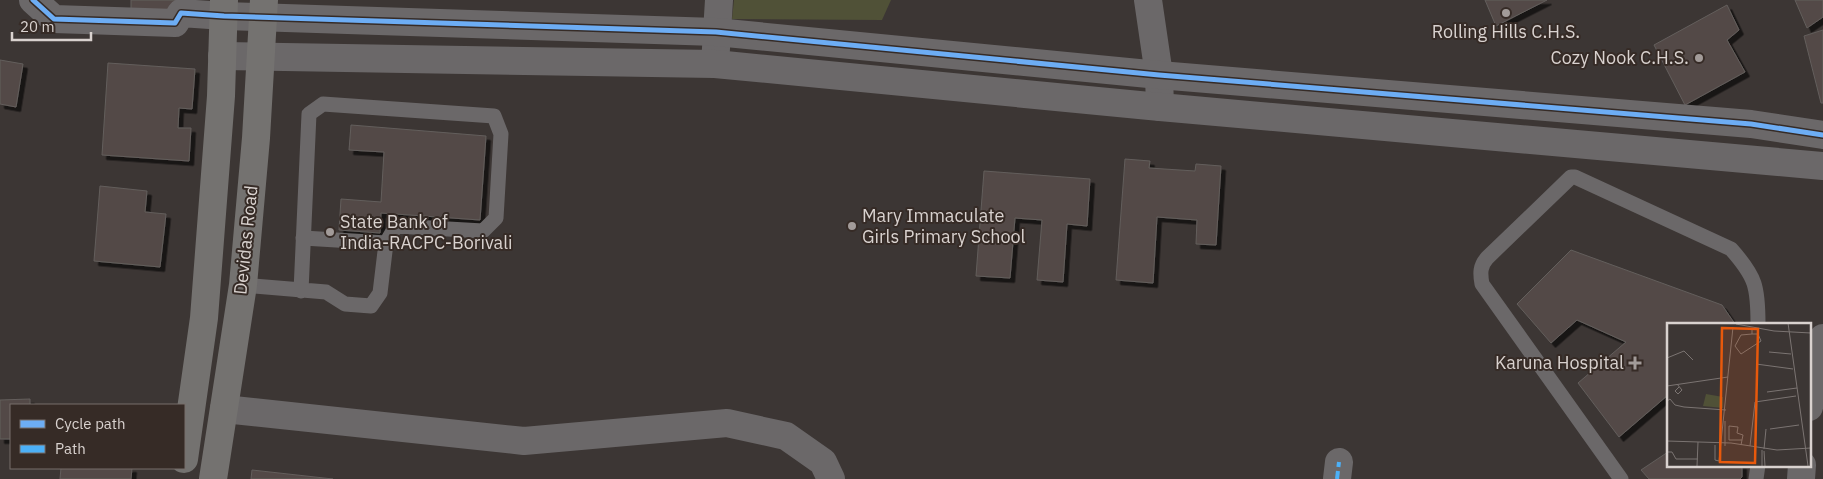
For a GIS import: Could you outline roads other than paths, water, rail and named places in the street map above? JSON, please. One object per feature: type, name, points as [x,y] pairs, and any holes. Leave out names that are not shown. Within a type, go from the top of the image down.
[{"type":"main road","name":"Devidas Road","points":[[185,452],[204,318],[221,96],[224,8]]},
{"type":"main road","name":"Devidas Road","points":[[214,479],[243,285],[256,138],[264,9]]},
{"type":"street","points":[[33,0],[54,19],[175,22],[181,6],[716,32],[1159,75],[1751,124],[1823,135]]},
{"type":"street","points":[[715,64],[719,0]]},
{"type":"street","points":[[1148,0],[1159,75],[1160,107]]},
{"type":"street","points":[[222,56],[715,64],[1160,107],[1823,166]]},
{"type":"street","points":[[956,87],[957,56]]},
{"type":"street","points":[[1810,401],[1823,338]]},
{"type":"street","points":[[224,410],[524,441],[727,423],[786,436],[823,462],[831,479]]},
{"type":"street","points":[[1800,479],[1802,466]]},
{"type":"lane","points":[[243,285],[300,291],[326,292],[345,304],[371,306],[380,293],[386,243],[396,226],[484,231],[496,218],[501,134],[494,116],[323,104],[309,114],[300,291]]},
{"type":"lane","points":[[1621,479],[1482,284],[1480,273],[1482,264],[1571,177],[1575,177],[1731,249],[1746,266],[1753,279],[1758,294],[1758,323]]},
{"type":"lane","points":[[303,238],[386,243]]},
{"type":"lane","points":[[1756,479],[1758,466]]},
{"type":"place","name":"Rolling Hills C.H.S.","points":[[1506,13]]},
{"type":"place","name":"Cozy Nook C.H.S.","points":[[1699,58]]},
{"type":"place","name":"Mary Immaculate Girls Primary School","points":[[852,226]]},
{"type":"place","name":"State Bank of India-RACPC-Borivali","points":[[330,232]]},
{"type":"place","name":"Karuna Hospital","points":[[1635,363]]}]
